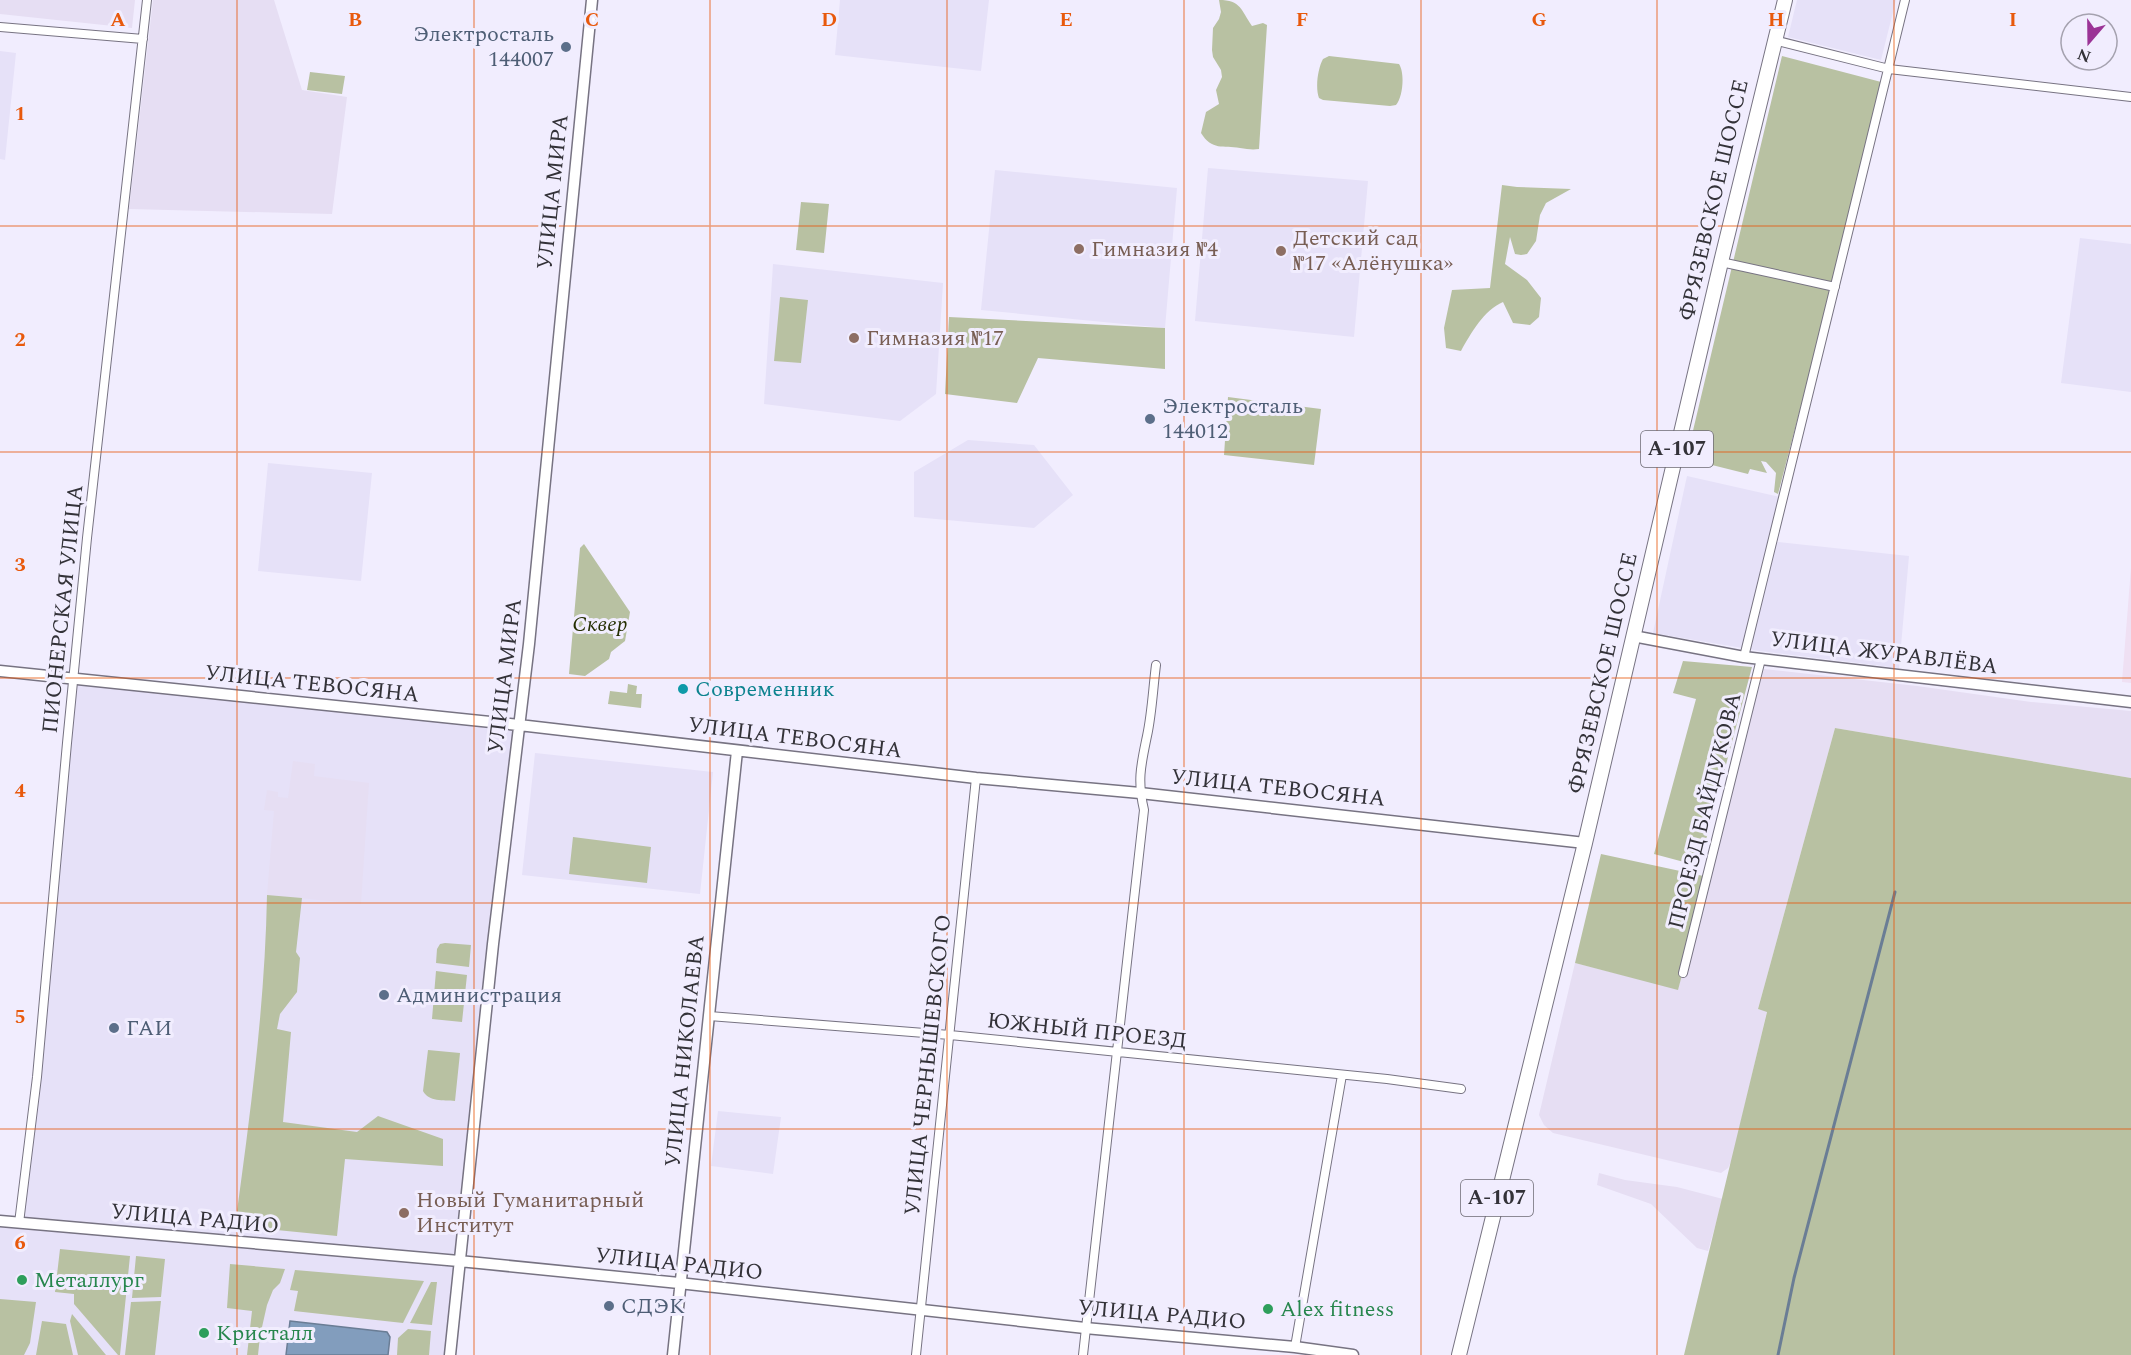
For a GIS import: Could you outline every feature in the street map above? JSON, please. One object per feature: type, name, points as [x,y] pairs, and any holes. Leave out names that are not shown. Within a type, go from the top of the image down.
[{"type":"highway","name":"ФРЯЗЕВСКОЕ ШОССЕ","points":[[1459,1355],[1585,843],[1785,0]]},
{"type":"main road","name":"УЛИЦА МИРА","points":[[450,1355],[493,944],[532,620],[592,0]]},
{"type":"main road","name":"УЛИЦА ЖУРАВЛЁВА","points":[[1633,636],[1744,657],[2131,702]]},
{"type":"main road","name":"УЛИЦА ТЕВОСЯНА","points":[[0,672],[519,725],[976,778],[1140,793],[1585,843]]},
{"type":"main road","name":"УЛИЦА НИКОЛАЕВА","points":[[673,1355],[737,751]]},
{"type":"main road","name":"УЛИЦА РАДИО","points":[[0,1221],[459,1261],[1085,1328],[1295,1347],[1353,1355]]},
{"type":"street","name":"ПИОНЕРСКАЯ УЛИЦА","points":[[19,1223],[38,1077],[73,678],[147,0]]},
{"type":"street","points":[[1744,657],[1905,0]]},
{"type":"street","points":[[0,27],[142,39]]},
{"type":"street","points":[[1774,40],[1889,69],[2131,97]]},
{"type":"street","points":[[1721,262],[1835,287]]},
{"type":"street","name":"ПРОЕЗД БАЙДУКОВА","points":[[1683,973],[1761,659]]},
{"type":"street","points":[[1083,1355],[1144,810],[1139,782],[1156,665]]},
{"type":"street","name":"УЛИЦА ЧЕРНЫШЕВСКОГО","points":[[916,1355],[976,778]]},
{"type":"street","name":"ЮЖНЫЙ ПРОЕЗД","points":[[709,1016],[950,1035],[1461,1089]]},
{"type":"street","points":[[1295,1347],[1342,1075]]},
{"type":"shaded area","points":[[0,0],[135,0],[132,28],[0,14]]},
{"type":"shaded area","points":[[153,0],[274,0],[302,90],[347,97],[332,214],[129,209]]},
{"type":"shaded area","points":[[840,0],[989,0],[981,71],[835,55]]},
{"type":"shaded area","points":[[1797,0],[1896,0],[1881,60],[1788,37]]},
{"type":"shaded area","points":[[0,51],[16,53],[5,160],[0,159]]},
{"type":"shaded area","name":"Детский сад №17 «Алёнушка»","points":[[1208,168],[1368,181],[1354,337],[1195,321]]},
{"type":"shaded area","name":"Гимназия №4","points":[[995,170],[1177,188],[1165,328],[981,310]]},
{"type":"shaded area","points":[[2080,238],[2131,244],[2131,392],[2061,383]]},
{"type":"shaded area","name":"Гимназия №17","points":[[773,264],[943,283],[936,394],[900,421],[764,404]]},
{"type":"shaded area","points":[[968,440],[1034,445],[1073,495],[1034,528],[914,517],[914,472]]},
{"type":"shaded area","points":[[268,463],[372,473],[361,581],[258,571]]},
{"type":"shaded area","points":[[1687,476],[1780,497],[1769,541],[1909,556],[1899,668],[1760,651],[1653,633]]},
{"type":"shaded area","points":[[2131,568],[2131,683],[2122,682]]},
{"type":"shaded area","points":[[1764,669],[1917,686],[2031,702],[2131,711],[2131,778],[1835,728],[1758,1009],[1767,1011],[1732,1160],[1728,1168],[1721,1173],[1553,1133],[1544,1125],[1539,1115],[1575,963],[1678,989]]},
{"type":"shaded area","points":[[73,678],[519,725],[450,1355],[0,1355],[0,1221],[19,1223]]},
{"type":"shaded area","points":[[535,753],[713,772],[700,894],[522,875]]},
{"type":"shaded area","points":[[293,761],[315,764],[314,776],[369,783],[361,904],[267,895],[274,811],[264,810],[267,790],[278,792],[278,797],[288,798]]},
{"type":"shaded area","points":[[718,1111],[781,1117],[773,1174],[711,1166]]},
{"type":"shaded area","points":[[1599,1173],[1625,1180],[1677,1187],[1723,1199],[1708,1251],[1697,1248],[1651,1204],[1597,1185]]},
{"type":"green space","points":[[1219,0],[1236,4],[1252,26],[1263,23],[1267,25],[1259,149],[1214,145],[1209,143],[1201,133],[1206,112],[1219,104],[1216,90],[1222,77],[1212,50],[1213,28],[1221,12]]},
{"type":"green space","points":[[1329,56],[1399,64],[1402,85],[1396,105],[1319,98],[1318,72],[1323,59]]},
{"type":"green space","points":[[1782,56],[1885,83],[1778,494],[1774,492],[1776,473],[1766,462],[1761,461],[1767,473],[1750,469],[1748,474],[1704,463],[1713,450],[1708,449],[1696,463],[1699,447],[1691,439]]},
{"type":"green space","points":[[310,72],[345,76],[342,94],[307,90]]},
{"type":"green space","points":[[1502,185],[1571,189],[1546,203],[1540,215],[1536,241],[1527,254],[1515,254],[1510,237],[1505,264],[1527,280],[1541,298],[1539,317],[1530,325],[1513,323],[1503,302],[1484,316],[1461,351],[1446,348],[1444,328],[1452,290],[1490,288]]},
{"type":"green space","points":[[801,202],[829,204],[824,253],[796,250]]},
{"type":"green space","points":[[780,297],[808,300],[801,363],[774,361]]},
{"type":"green space","points":[[949,317],[1165,328],[1165,369],[1038,358],[1017,403],[945,394]]},
{"type":"green space","points":[[1228,397],[1321,409],[1314,465],[1224,455]]},
{"type":"green space","name":"Сквер","points":[[584,544],[630,612],[625,641],[611,652],[609,659],[585,676],[569,674],[580,548]]},
{"type":"green space","points":[[1683,661],[1752,667],[1699,866],[1654,854],[1696,699],[1673,693]]},
{"type":"green space","points":[[628,684],[637,686],[636,694],[642,694],[641,708],[608,704],[610,691],[627,693]]},
{"type":"green space","points":[[1835,728],[2131,778],[2131,1355],[1684,1355],[1767,1012],[1758,1009]]},
{"type":"green space","points":[[573,837],[651,847],[647,883],[569,874]]},
{"type":"green space","points":[[1601,854],[1708,877],[1678,990],[1575,963]]},
{"type":"green space","points":[[267,895],[302,898],[296,952],[300,958],[297,992],[280,1014],[277,1029],[291,1032],[283,1122],[357,1132],[378,1116],[443,1139],[443,1166],[345,1159],[337,1236],[235,1226],[260,1020]]},
{"type":"green space","points":[[440,944],[471,945],[469,967],[436,963],[437,949]]},
{"type":"green space","points":[[436,971],[467,975],[462,1022],[432,1019]]},
{"type":"green space","points":[[428,1050],[460,1053],[455,1101],[433,1099],[423,1091]]},
{"type":"green space","points":[[60,1249],[130,1256],[120,1355],[74,1304],[74,1294],[55,1292]]},
{"type":"green space","points":[[136,1256],[165,1259],[161,1297],[132,1298]]},
{"type":"green space","points":[[230,1264],[285,1269],[267,1305],[258,1355],[247,1355],[252,1311],[227,1308]]},
{"type":"green space","points":[[295,1270],[424,1281],[403,1323],[294,1311],[298,1291],[290,1290]]},
{"type":"green space","points":[[431,1282],[437,1282],[432,1325],[410,1323]]},
{"type":"green space","name":"Металлург","points":[[0,1299],[36,1302],[30,1343],[24,1355],[0,1355]]},
{"type":"green space","points":[[161,1301],[155,1355],[125,1355],[131,1302]]},
{"type":"green space","points":[[72,1314],[106,1355],[78,1355],[70,1321]]},
{"type":"green space","points":[[42,1321],[66,1324],[73,1355],[36,1355]]},
{"type":"green space","points":[[408,1329],[431,1331],[429,1355],[397,1355],[398,1338]]},
{"type":"water","points":[[290,1321],[387,1332],[390,1337],[388,1355],[286,1355]]},
{"type":"waterway","points":[[1778,1355],[1794,1278],[1895,892]]},
{"type":"place","name":"Электросталь 144007","points":[[566,47]]},
{"type":"place","name":"Гимназия №4","points":[[1079,249]]},
{"type":"place","name":"Детский сад №17 «Алёнушка»","points":[[1281,251]]},
{"type":"place","name":"Гимназия №17","points":[[854,338]]},
{"type":"place","name":"Электросталь 144012","points":[[1150,419]]},
{"type":"place","name":"Современник","points":[[683,689]]},
{"type":"place","name":"Администрация","points":[[384,995]]},
{"type":"place","name":"ГАИ","points":[[114,1028]]},
{"type":"place","name":"Новый Гуманитарный Институт","points":[[404,1213]]},
{"type":"place","name":"Металлург","points":[[22,1280]]},
{"type":"place","name":"СДЭК","points":[[609,1306]]},
{"type":"place","name":"Alex fitness","points":[[1268,1309]]},
{"type":"place","name":"Кристалл","points":[[204,1333]]}]
